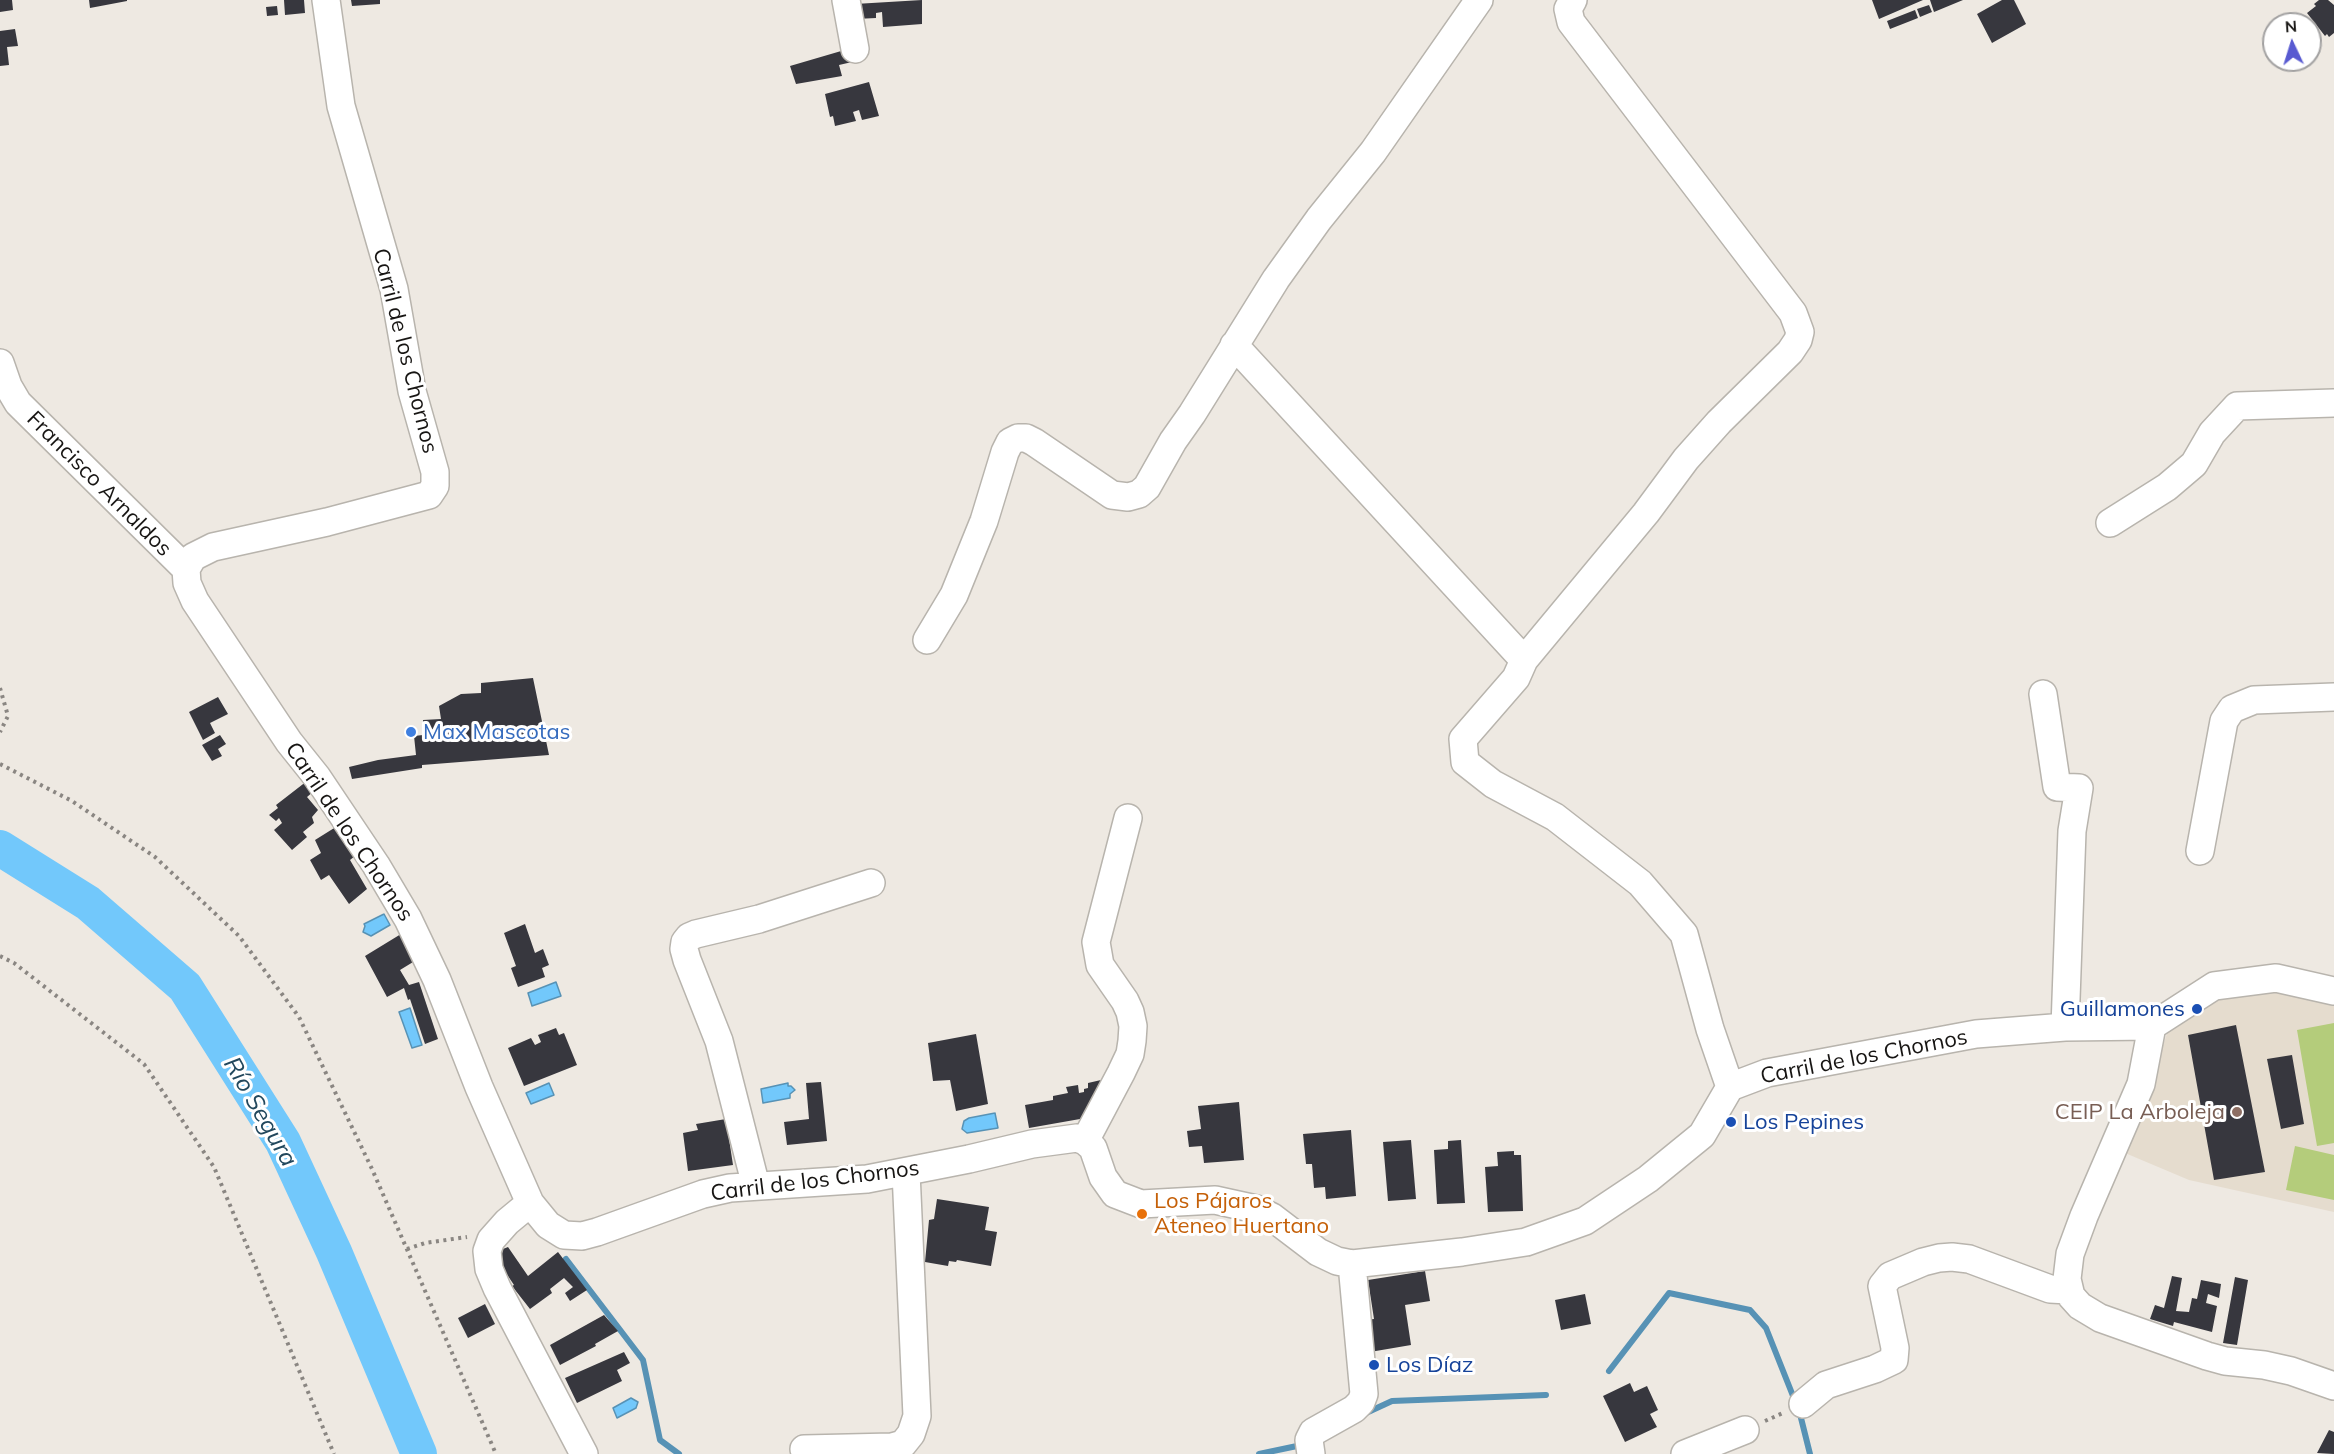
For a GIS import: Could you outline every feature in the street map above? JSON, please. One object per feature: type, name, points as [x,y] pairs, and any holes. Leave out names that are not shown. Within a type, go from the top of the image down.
[{"type":"street","name":"Carril de los Chornos","points":[[326,0],[341,106],[394,289],[412,391],[435,472],[435,486],[429,495],[327,522],[213,547],[192,557],[186,569],[187,582],[195,601],[289,742],[317,777],[376,865],[408,919],[433,972],[479,1087],[530,1203],[556,1231],[564,1235],[582,1236],[703,1194],[756,1186],[833,1182],[906,1172],[1066,1138],[1077,1138],[1093,1148],[1103,1177],[1110,1188],[1115,1194],[1127,1200],[1157,1205],[1215,1200],[1256,1209],[1272,1217],[1318,1252],[1337,1261],[1352,1264],[1384,1262],[1526,1242],[1585,1221],[1648,1179],[1702,1135],[1730,1087],[1767,1073],[1976,1034],[2065,1027],[2152,1026]]},
{"type":"street","points":[[846,0],[855,49]]},
{"type":"street","points":[[927,640],[954,595],[984,521],[1010,442],[1018,438],[1026,438],[1034,442],[1112,495],[1120,497],[1138,494],[1153,478],[1173,441],[1276,279],[1319,219],[1373,152],[1479,0]]},
{"type":"street","points":[[1573,0],[1568,9],[1570,22],[1793,313],[1800,332],[1790,352],[1719,422],[1686,459],[1646,513],[1524,660],[1516,678],[1463,739],[1465,762],[1493,784],[1555,817],[1631,875],[1684,934],[1710,1029],[1730,1087]]},
{"type":"street","points":[[1234,345],[1524,660]]},
{"type":"street","name":"Francisco Arnaldos","points":[[0,363],[8,386],[23,409],[186,569]]},
{"type":"street","points":[[2110,523],[2167,487],[2194,464],[2212,434],[2237,406],[2334,403]]},
{"type":"street","points":[[2043,694],[2057,787],[2079,788],[2072,831],[2065,1027]]},
{"type":"street","points":[[2200,851],[2224,721],[2232,709],[2254,700],[2334,697]]},
{"type":"street","points":[[1085,1141],[1130,1054],[1132,1041],[1133,1026],[1130,1012],[1125,1000],[1100,965],[1096,942],[1128,819]]},
{"type":"street","points":[[756,1186],[719,1041],[687,960],[685,942],[688,937],[696,934],[759,919],[871,883]]},
{"type":"street","points":[[2334,991],[2276,978],[2214,986],[2152,1026],[2141,1084],[2084,1216],[2070,1254],[2067,1279],[2068,1290],[2080,1306],[2100,1318],[2225,1361],[2264,1365],[2334,1386]]},
{"type":"street","points":[[804,1449],[892,1447],[903,1444],[911,1434],[917,1416],[906,1172]]},
{"type":"street","points":[[530,1203],[507,1222],[491,1240],[487,1251],[489,1269],[584,1454]]},
{"type":"street","points":[[1798,1406],[1826,1385],[1875,1369],[1894,1360],[1895,1348],[1882,1286],[1890,1276],[1931,1260],[1952,1257],[1969,1259],[2050,1289],[2068,1290]]},
{"type":"street","points":[[1311,1454],[1309,1440],[1314,1432],[1354,1409],[1361,1402],[1364,1394],[1352,1264]]},
{"type":"street","points":[[1685,1454],[1745,1430]]},
{"type":"path","points":[[0,688],[8,716],[0,732]]},
{"type":"path","points":[[0,764],[72,801],[155,857],[239,936],[299,1017],[372,1169],[496,1454]]},
{"type":"path","points":[[0,956],[14,963],[144,1064],[214,1167],[334,1454]]},
{"type":"path","points":[[407,1249],[459,1237],[491,1240]]},
{"type":"path","points":[[1745,1430],[1798,1406]]},
{"type":"shaded area","name":"CEIP La Arboleja","points":[[2271,990],[2334,1003],[2334,1212],[2189,1180],[2125,1153],[2169,1028],[2217,995]]},
{"type":"green space","points":[[2334,1023],[2334,1143],[2317,1146],[2297,1030]]},
{"type":"green space","points":[[2295,1146],[2334,1155],[2334,1200],[2286,1190]]},
{"type":"water","points":[[384,914],[390,925],[371,936],[363,932],[364,924]]},
{"type":"water","points":[[556,982],[561,996],[532,1006],[528,993]]},
{"type":"water","points":[[410,1008],[422,1045],[412,1048],[399,1012]]},
{"type":"water","points":[[549,1083],[554,1095],[531,1104],[526,1093]]},
{"type":"water","points":[[788,1083],[788,1086],[795,1090],[790,1094],[790,1098],[763,1103],[761,1089]]},
{"type":"water","points":[[995,1113],[998,1128],[967,1133],[962,1129],[964,1121],[969,1118]]},
{"type":"water","points":[[631,1398],[638,1402],[636,1408],[617,1418],[613,1408]]},
{"type":"building","points":[[0,0],[12,0],[13,10],[0,12]]},
{"type":"building","points":[[89,0],[127,0],[127,1],[90,8]]},
{"type":"building","points":[[284,0],[304,0],[305,13],[285,15]]},
{"type":"building","points":[[351,0],[380,0],[380,4],[352,6]]},
{"type":"building","points":[[922,0],[922,24],[883,27],[882,12],[876,13],[876,18],[856,19],[855,4]]},
{"type":"building","points":[[1872,0],[1923,0],[1879,19]]},
{"type":"building","points":[[1930,0],[1963,0],[1934,12]]},
{"type":"building","points":[[2002,0],[2014,0],[2026,24],[1992,43],[1977,14]]},
{"type":"building","points":[[2319,0],[2328,0],[2334,5],[2334,33],[2329,37],[2322,32],[2322,12],[2308,12],[2316,6],[2314,4]]},
{"type":"building","points":[[1929,5],[1932,12],[1920,17],[1917,9]]},
{"type":"building","points":[[277,6],[278,15],[267,16],[266,7]]},
{"type":"building","points":[[1915,10],[1918,18],[1890,29],[1887,21]]},
{"type":"building","points":[[15,29],[18,46],[7,47],[9,65],[0,66],[0,31]]},
{"type":"building","points":[[848,49],[852,62],[839,65],[842,76],[796,84],[790,66]]},
{"type":"building","points":[[869,82],[879,116],[862,120],[859,110],[853,112],[856,121],[835,126],[833,116],[830,117],[825,94]]},
{"type":"building","points":[[533,678],[549,755],[422,765],[422,768],[352,779],[349,767],[416,755],[414,736],[423,735],[423,720],[441,719],[439,706],[461,694],[481,693],[481,683]]},
{"type":"building","points":[[218,697],[228,714],[210,723],[215,733],[203,740],[189,712]]},
{"type":"building","points":[[220,735],[226,744],[218,749],[222,756],[212,761],[202,745]]},
{"type":"building","points":[[307,781],[314,791],[307,797],[318,810],[312,817],[314,823],[303,832],[307,837],[292,850],[274,830],[282,823],[279,818],[276,821],[269,815],[278,808],[276,805]]},
{"type":"building","points":[[339,825],[355,856],[350,860],[367,889],[349,904],[329,875],[321,880],[310,860],[321,853],[315,840]]},
{"type":"building","points":[[525,924],[535,953],[543,949],[549,965],[542,968],[545,977],[518,987],[511,968],[516,966],[504,933]]},
{"type":"building","points":[[401,934],[418,959],[400,970],[409,985],[419,982],[438,1039],[425,1044],[404,988],[387,997],[365,956]]},
{"type":"building","points":[[2236,1025],[2265,1172],[2214,1180],[2188,1035]]},
{"type":"building","points":[[556,1028],[559,1035],[564,1033],[577,1065],[524,1086],[508,1048],[531,1038],[535,1045],[541,1042],[538,1035]]},
{"type":"building","points":[[976,1034],[988,1104],[956,1111],[950,1080],[933,1081],[928,1043]]},
{"type":"building","points":[[2292,1055],[2304,1124],[2281,1129],[2267,1059]]},
{"type":"building","points":[[1114,1077],[1097,1116],[1029,1128],[1025,1105],[1053,1100],[1053,1096],[1068,1093],[1066,1087],[1078,1085],[1079,1093],[1084,1092],[1084,1089],[1088,1088],[1088,1083]]},
{"type":"building","points":[[821,1082],[827,1141],[787,1145],[784,1122],[809,1119],[806,1083]]},
{"type":"building","points":[[1239,1102],[1244,1160],[1204,1163],[1202,1146],[1189,1147],[1187,1131],[1201,1129],[1198,1106]]},
{"type":"building","points":[[726,1119],[733,1165],[688,1171],[683,1133],[698,1130],[696,1124]]},
{"type":"building","points":[[1351,1130],[1356,1196],[1326,1199],[1325,1187],[1314,1188],[1312,1164],[1306,1164],[1303,1134]]},
{"type":"building","points":[[1411,1140],[1416,1199],[1388,1201],[1383,1142]]},
{"type":"building","points":[[1461,1140],[1465,1203],[1437,1204],[1434,1150],[1448,1149],[1448,1141]]},
{"type":"building","points":[[1514,1151],[1514,1155],[1521,1155],[1523,1211],[1488,1212],[1485,1167],[1498,1166],[1497,1152]]},
{"type":"building","points":[[937,1199],[989,1207],[985,1230],[997,1232],[991,1266],[957,1260],[956,1262],[949,1261],[948,1266],[925,1262],[929,1220],[934,1219]]},
{"type":"building","points":[[508,1247],[528,1276],[558,1252],[587,1290],[570,1301],[565,1293],[573,1287],[564,1278],[550,1289],[552,1293],[530,1309],[512,1286],[514,1285],[500,1264],[503,1249]]},
{"type":"building","points":[[1425,1271],[1430,1301],[1405,1305],[1411,1345],[1370,1352],[1364,1320],[1374,1319],[1368,1280]]},
{"type":"building","points":[[2172,1276],[2182,1278],[2176,1311],[2189,1312],[2192,1298],[2197,1299],[2201,1280],[2221,1284],[2219,1298],[2208,1294],[2206,1303],[2217,1306],[2212,1332],[2174,1322],[2173,1326],[2150,1319],[2155,1305],[2164,1308]]},
{"type":"building","points":[[2235,1277],[2248,1280],[2237,1345],[2223,1343]]},
{"type":"building","points":[[1585,1294],[1591,1324],[1561,1330],[1555,1300]]},
{"type":"building","points":[[485,1304],[495,1324],[468,1338],[458,1318]]},
{"type":"building","points":[[604,1315],[618,1331],[595,1344],[596,1346],[560,1365],[550,1345]]},
{"type":"building","points":[[624,1352],[630,1363],[617,1370],[622,1381],[577,1403],[565,1378]]},
{"type":"building","points":[[1630,1383],[1634,1392],[1647,1386],[1658,1410],[1650,1414],[1657,1427],[1625,1442],[1603,1396]]},
{"type":"building","points":[[2329,1430],[2334,1432],[2334,1454],[2317,1453]]},
{"type":"waterway","name":"Río Segura","points":[[0,848],[88,903],[185,987],[283,1142],[334,1252],[419,1454]]},
{"type":"waterway","points":[[566,1259],[643,1360],[660,1440],[679,1454]]},
{"type":"waterway","points":[[1609,1371],[1669,1293],[1750,1310],[1766,1328],[1795,1401]]},
{"type":"waterway","points":[[1366,1413],[1392,1401],[1546,1395]]},
{"type":"waterway","points":[[1799,1410],[1810,1454]]},
{"type":"waterway","points":[[1259,1454],[1297,1446]]},
{"type":"place","name":"Max Mascotas","points":[[411,732]]},
{"type":"place","name":"Guillamones","points":[[2197,1009]]},
{"type":"place","name":"CEIP La Arboleja","points":[[2237,1112]]},
{"type":"place","name":"Los Pepines","points":[[1731,1122]]},
{"type":"place","name":"Los Pájaros Ateneo Huertano","points":[[1142,1214]]},
{"type":"place","name":"Los Díaz","points":[[1374,1365]]}]
